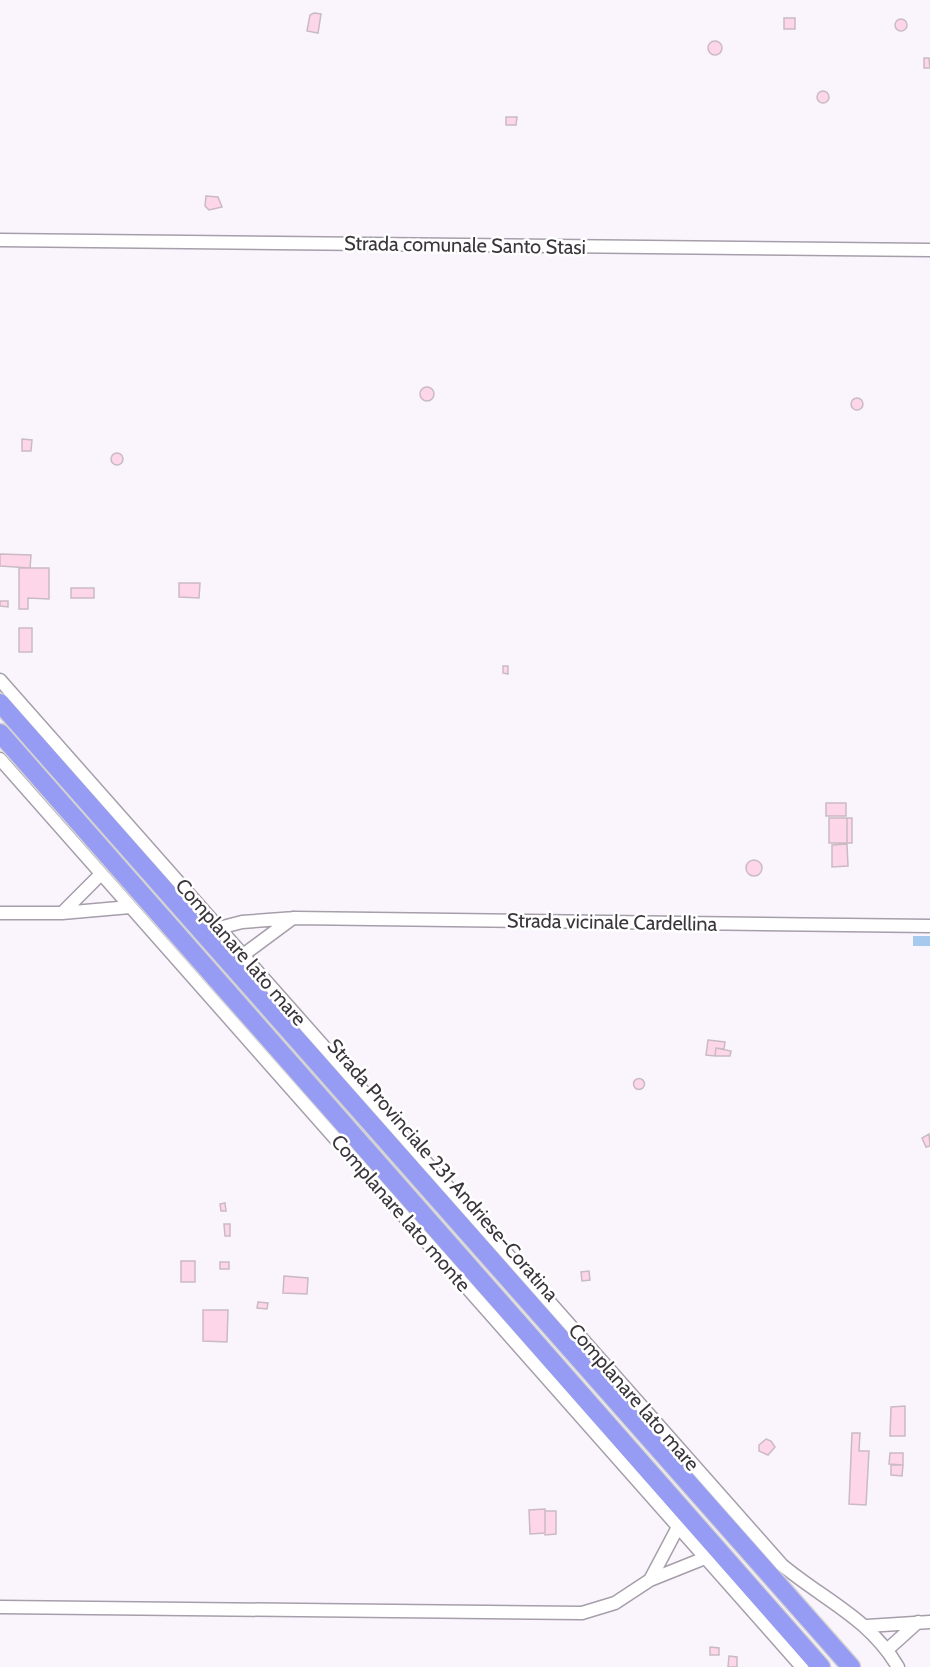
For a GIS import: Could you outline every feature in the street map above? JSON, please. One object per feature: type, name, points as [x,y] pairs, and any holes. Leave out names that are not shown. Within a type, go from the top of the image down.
[{"type":"highway","name":"Strada Provinciale 231 Andriese-Coratina","points":[[0,703],[851,1667]]},
{"type":"highway","points":[[0,733],[821,1667]]},
{"type":"street","name":"Strada comunale Santo Stasi","points":[[0,240],[930,250]]},
{"type":"street","name":"Complanare lato mare","points":[[0,680],[782,1565],[811,1589],[867,1626],[888,1649],[898,1667]]},
{"type":"street","name":"Complanare lato monte","points":[[0,759],[802,1667]]},
{"type":"street","points":[[62,913],[101,874]]},
{"type":"street","points":[[0,913],[62,913],[130,907]]},
{"type":"street","name":"Strada vicinale Cardellina","points":[[219,928],[242,922],[295,918],[930,926]]},
{"type":"street","points":[[243,954],[295,918]]},
{"type":"street","points":[[650,1580],[678,1527]]},
{"type":"street","points":[[0,1607],[582,1613],[615,1603],[650,1580],[705,1558]]},
{"type":"street","points":[[867,1626],[924,1622]]},
{"type":"street","points":[[888,1649],[924,1622]]},
{"type":"water","points":[[913,936],[930,936],[930,946],[913,946]]},
{"type":"building","points":[[321,14],[318,33],[307,31],[310,15]]},
{"type":"building","points":[[784,18],[795,18],[795,29],[784,29]]},
{"type":"building","points":[[901,19],[907,25],[901,31],[895,25]]},
{"type":"building","points":[[715,41],[720,43],[722,48],[720,53],[715,55],[710,53],[708,48],[710,43]]},
{"type":"building","points":[[924,58],[929,58],[930,68],[924,68]]},
{"type":"building","points":[[825,91],[829,97],[825,103],[821,103],[817,95]]},
{"type":"building","points":[[506,117],[517,117],[516,125],[506,125]]},
{"type":"building","points":[[206,196],[218,197],[222,207],[209,210],[205,206]]},
{"type":"building","points":[[424,387],[430,387],[434,394],[430,401],[424,401],[420,397],[420,391]]},
{"type":"building","points":[[857,398],[863,404],[857,410],[851,404]]},
{"type":"building","points":[[22,439],[32,440],[31,451],[22,451]]},
{"type":"building","points":[[119,453],[123,459],[119,465],[115,465],[111,457]]},
{"type":"building","points":[[0,554],[31,555],[30,568],[0,566]]},
{"type":"building","points":[[19,568],[49,568],[49,599],[28,598],[28,609],[19,609]]},
{"type":"building","points":[[179,583],[200,583],[199,598],[179,597]]},
{"type":"building","points":[[71,588],[94,588],[94,598],[71,598]]},
{"type":"building","points":[[0,601],[8,601],[8,607],[0,606]]},
{"type":"building","points":[[19,628],[32,628],[32,652],[19,652]]},
{"type":"building","points":[[503,666],[508,666],[508,674],[503,673]]},
{"type":"building","points":[[826,803],[846,803],[846,816],[826,816]]},
{"type":"building","points":[[829,818],[847,818],[847,843],[829,843]]},
{"type":"building","points":[[847,818],[852,818],[852,843],[847,843]]},
{"type":"building","points":[[847,844],[848,866],[832,867],[832,845]]},
{"type":"building","points":[[754,860],[760,862],[762,868],[760,874],[754,876],[748,874],[746,868],[748,862]]},
{"type":"building","points":[[708,1040],[725,1042],[724,1049],[716,1048],[715,1056],[706,1055]]},
{"type":"building","points":[[716,1048],[731,1051],[730,1056],[715,1056]]},
{"type":"building","points":[[639,1078],[645,1084],[639,1090],[633,1084]]},
{"type":"building","points":[[929,1134],[930,1146],[926,1147],[922,1138]]},
{"type":"building","points":[[225,1203],[226,1211],[221,1211],[220,1204]]},
{"type":"building","points":[[224,1224],[230,1224],[230,1236],[225,1236]]},
{"type":"building","points":[[181,1261],[195,1261],[195,1282],[181,1282]]},
{"type":"building","points":[[220,1262],[229,1262],[229,1269],[220,1269]]},
{"type":"building","points":[[589,1271],[590,1280],[582,1281],[581,1272]]},
{"type":"building","points":[[284,1276],[308,1278],[307,1294],[283,1293]]},
{"type":"building","points":[[258,1302],[268,1303],[267,1309],[257,1308]]},
{"type":"building","points":[[203,1310],[228,1310],[227,1342],[203,1341]]},
{"type":"building","points":[[905,1406],[905,1436],[890,1436],[891,1407]]},
{"type":"building","points":[[852,1433],[860,1433],[859,1451],[869,1451],[866,1505],[849,1504]]},
{"type":"building","points":[[766,1439],[771,1441],[775,1447],[768,1455],[759,1451],[759,1445]]},
{"type":"building","points":[[890,1453],[903,1453],[903,1465],[889,1464]]},
{"type":"building","points":[[891,1465],[903,1465],[902,1476],[891,1475]]},
{"type":"building","points":[[545,1509],[545,1533],[530,1534],[529,1510]]},
{"type":"building","points":[[545,1511],[556,1511],[556,1534],[545,1535]]},
{"type":"building","points":[[710,1647],[719,1648],[719,1655],[710,1655]]},
{"type":"building","points":[[729,1656],[737,1657],[737,1667],[728,1667]]}]
